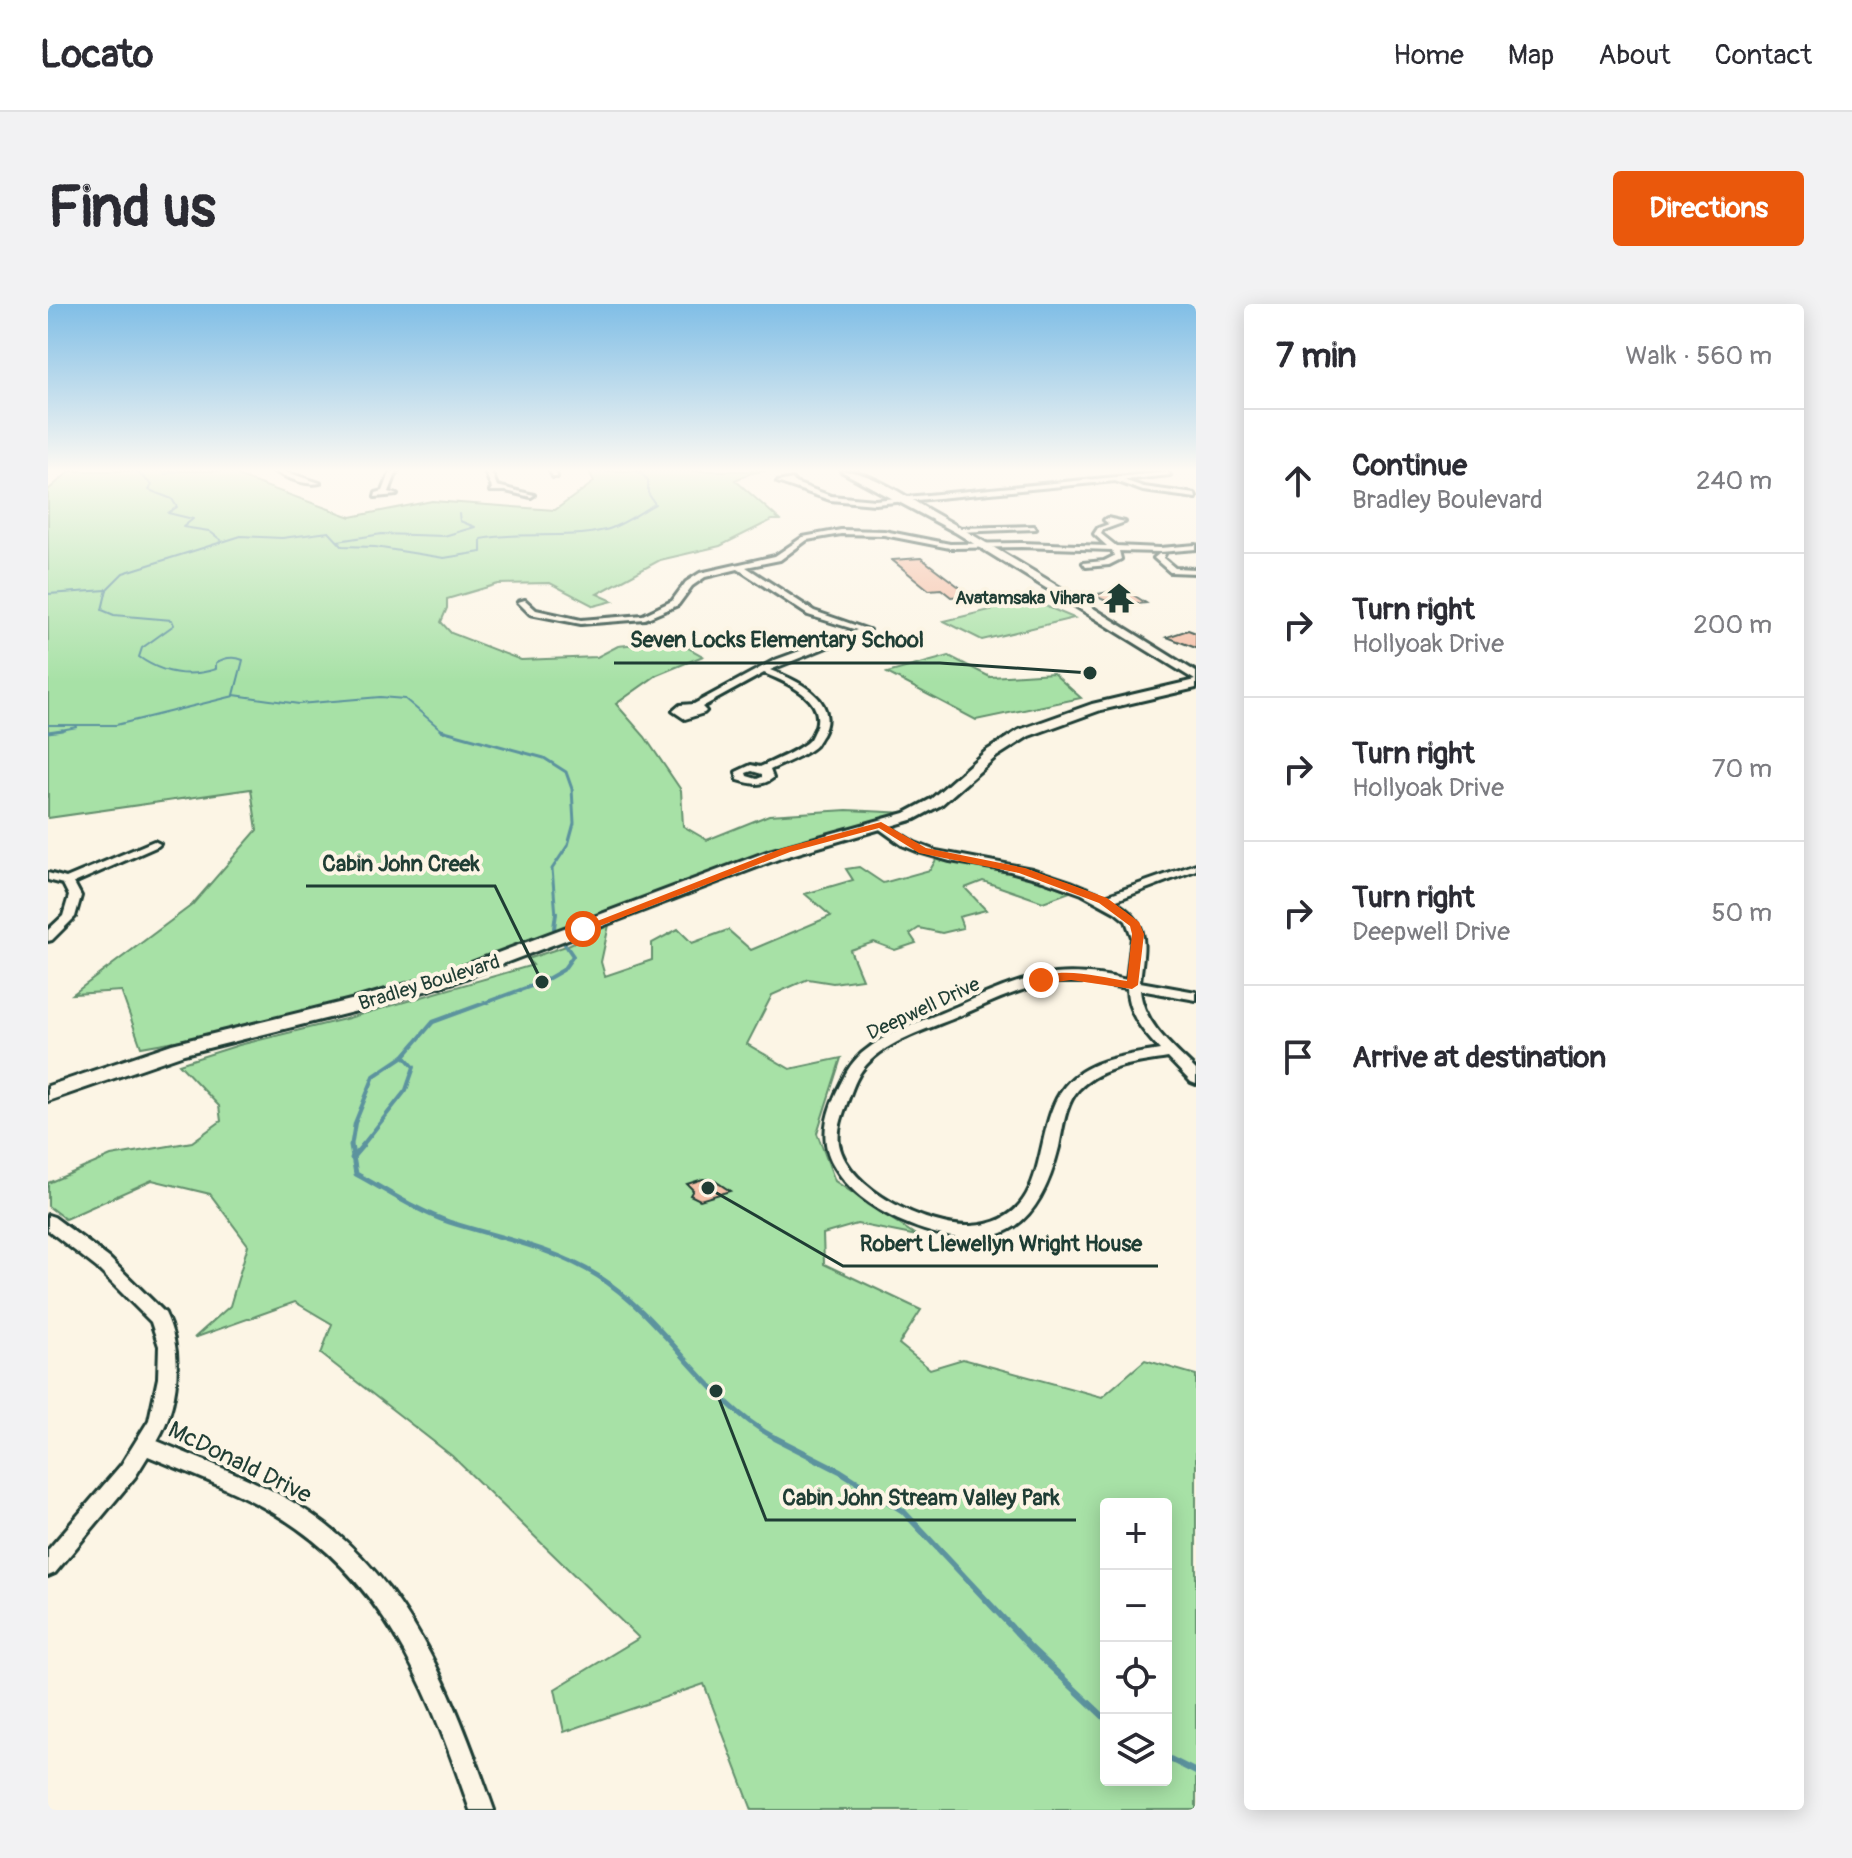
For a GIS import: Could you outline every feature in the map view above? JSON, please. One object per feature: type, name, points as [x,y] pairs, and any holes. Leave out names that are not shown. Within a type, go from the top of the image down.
[{"type":"main road","points":[[977,541],[1196,677]]},
{"type":"main road","name":"Bradley Boulevard","points":[[48,1094],[137,1060],[355,1006],[512,956],[786,850],[913,815],[955,788],[999,747],[1034,729],[1126,700],[1196,684]]},
{"type":"street","points":[[522,602],[533,612],[566,620],[605,622],[634,619],[669,607],[696,578],[777,558],[800,541]]},
{"type":"street","points":[[918,541],[934,545],[1115,549],[1161,556],[1196,547]]},
{"type":"street","points":[[1086,565],[1112,561],[1118,557],[1115,549],[1106,541]]},
{"type":"street","points":[[1161,556],[1173,570],[1196,571]]},
{"type":"street","points":[[696,707],[763,670],[865,630],[811,613],[740,567]]},
{"type":"street","points":[[763,670],[807,692],[818,703],[823,724],[812,744],[763,770]]},
{"type":"street","points":[[881,825],[923,851],[1021,870],[1103,901],[1130,919],[1138,934],[1132,985],[1135,1003],[1145,1022],[1196,1079]]},
{"type":"street","points":[[48,876],[67,882],[154,844]]},
{"type":"street","points":[[1103,901],[1194,867]]},
{"type":"street","points":[[48,937],[69,917],[74,906],[75,896],[67,882]]},
{"type":"street","name":"Deepwell Drive","points":[[1172,1053],[1109,1065],[1083,1077],[1067,1092],[1034,1197],[1014,1220],[987,1230],[970,1232],[933,1228],[910,1220],[865,1192],[844,1172],[834,1153],[833,1122],[851,1071],[874,1050],[918,1028],[1041,980],[1071,977],[1196,996]]},
{"type":"street","points":[[48,1221],[103,1263],[159,1318],[168,1346],[167,1378],[158,1422],[128,1471],[48,1566]]},
{"type":"street","name":"McDonald Drive","points":[[144,1445],[216,1476],[303,1520],[353,1562],[405,1625],[447,1713],[482,1810]]},
{"type":"green space","points":[[48,541],[729,541],[660,560],[597,594],[613,601],[594,606],[550,583],[498,584],[447,599],[441,622],[451,633],[521,660],[597,657],[618,646],[674,640],[703,656],[657,675],[616,704],[645,737],[681,790],[683,826],[707,840],[769,815],[847,810],[908,813],[816,839],[552,941],[286,1022],[141,1047],[121,991],[73,994],[192,905],[257,830],[251,789],[48,818]]},
{"type":"green space","points":[[1031,600],[1074,618],[982,640],[944,621]]},
{"type":"green space","points":[[949,656],[990,677],[1053,673],[1081,698],[976,720],[887,673]]},
{"type":"green space","points":[[937,858],[1005,871],[1070,892],[1043,902],[983,881],[965,888],[986,910],[959,917],[963,928],[942,933],[919,928],[910,934],[916,943],[895,950],[874,942],[850,950],[862,979],[833,983],[808,979],[772,995],[747,1044],[790,1069],[841,1058],[817,1133],[835,1181],[917,1236],[857,1224],[823,1234],[824,1264],[921,1310],[899,1344],[930,1369],[963,1359],[1102,1397],[1145,1360],[1196,1375],[1196,1810],[752,1810],[704,1684],[564,1732],[555,1689],[639,1638],[452,1456],[321,1354],[332,1324],[295,1302],[194,1338],[230,1306],[248,1245],[210,1194],[152,1180],[65,1219],[48,1206],[48,1183],[111,1156],[192,1142],[221,1121],[219,1106],[179,1064],[533,965],[527,959],[566,946],[609,925],[601,962],[605,976],[652,960],[652,943],[678,929],[692,943],[728,930],[751,950],[831,916],[805,894],[853,880],[846,869],[859,867],[883,883],[930,870]]},
{"type":"building","points":[[921,558],[970,595],[951,597],[941,589],[929,590],[892,560]]},
{"type":"building","name":"Avatamsaka Vihara","points":[[1124,589],[1146,603],[1117,606],[1093,595]]},
{"type":"building","points":[[1188,630],[1196,633],[1196,648],[1167,637]]},
{"type":"building","points":[[703,1179],[715,1181],[730,1191],[700,1200],[690,1195],[693,1190],[687,1184]]},
{"type":"waterway","points":[[107,590],[123,573],[224,541]]},
{"type":"waterway","points":[[338,541],[342,546],[375,547],[444,558],[481,552],[481,541]]},
{"type":"waterway","points":[[48,594],[107,590]]},
{"type":"waterway","points":[[107,590],[102,610],[114,615],[172,620],[174,625],[142,648],[139,657],[157,667],[176,673],[196,673],[216,669],[216,663],[223,659],[236,658],[243,660],[234,695],[299,704],[380,697],[405,699],[442,730]]},
{"type":"waterway","points":[[48,725],[116,725],[234,696]]},
{"type":"waterway","points":[[57,731],[77,727]]},
{"type":"waterway","points":[[57,731],[62,730]]},
{"type":"waterway","points":[[442,730],[544,758],[566,772],[572,789],[574,823],[568,845],[552,869],[556,914]]},
{"type":"waterway","points":[[48,732],[57,731]]},
{"type":"waterway","points":[[50,732],[57,731]]},
{"type":"waterway","points":[[404,1056],[433,1022],[542,982],[563,970],[573,956],[554,928],[556,914]]},
{"type":"waterway","points":[[351,1146],[355,1123],[374,1076],[404,1056]]},
{"type":"waterway","points":[[361,1147],[406,1090],[414,1067],[404,1056]]},
{"type":"waterway","points":[[353,1157],[363,1145]]},
{"type":"waterway","points":[[351,1146],[353,1157]]},
{"type":"waterway","points":[[353,1157],[356,1174],[413,1206],[449,1222],[544,1250],[598,1276],[645,1315],[730,1405],[779,1440]]},
{"type":"waterway","points":[[775,1438],[840,1471],[903,1511],[1031,1648],[1101,1714]]},
{"type":"waterway","points":[[1172,1760],[1196,1772]]},
{"type":"place","name":"Avatamsaka Vihara","points":[[1119,598]]},
{"type":"place","name":"Seven Locks Elementary School","points":[[1090,673]]},
{"type":"place","name":"Cabin John Creek","points":[[542,982]]},
{"type":"place","name":"Robert Llewellyn Wright House","points":[[708,1188]]},
{"type":"place","name":"Cabin John Stream Valley Park","points":[[716,1391]]},
{"type":"route","points":[[583,929],[786,850],[881,825],[923,851],[1021,870],[1062,884],[1103,901],[1135,925],[1138,934],[1132,985],[1071,977],[1041,980]]}]
